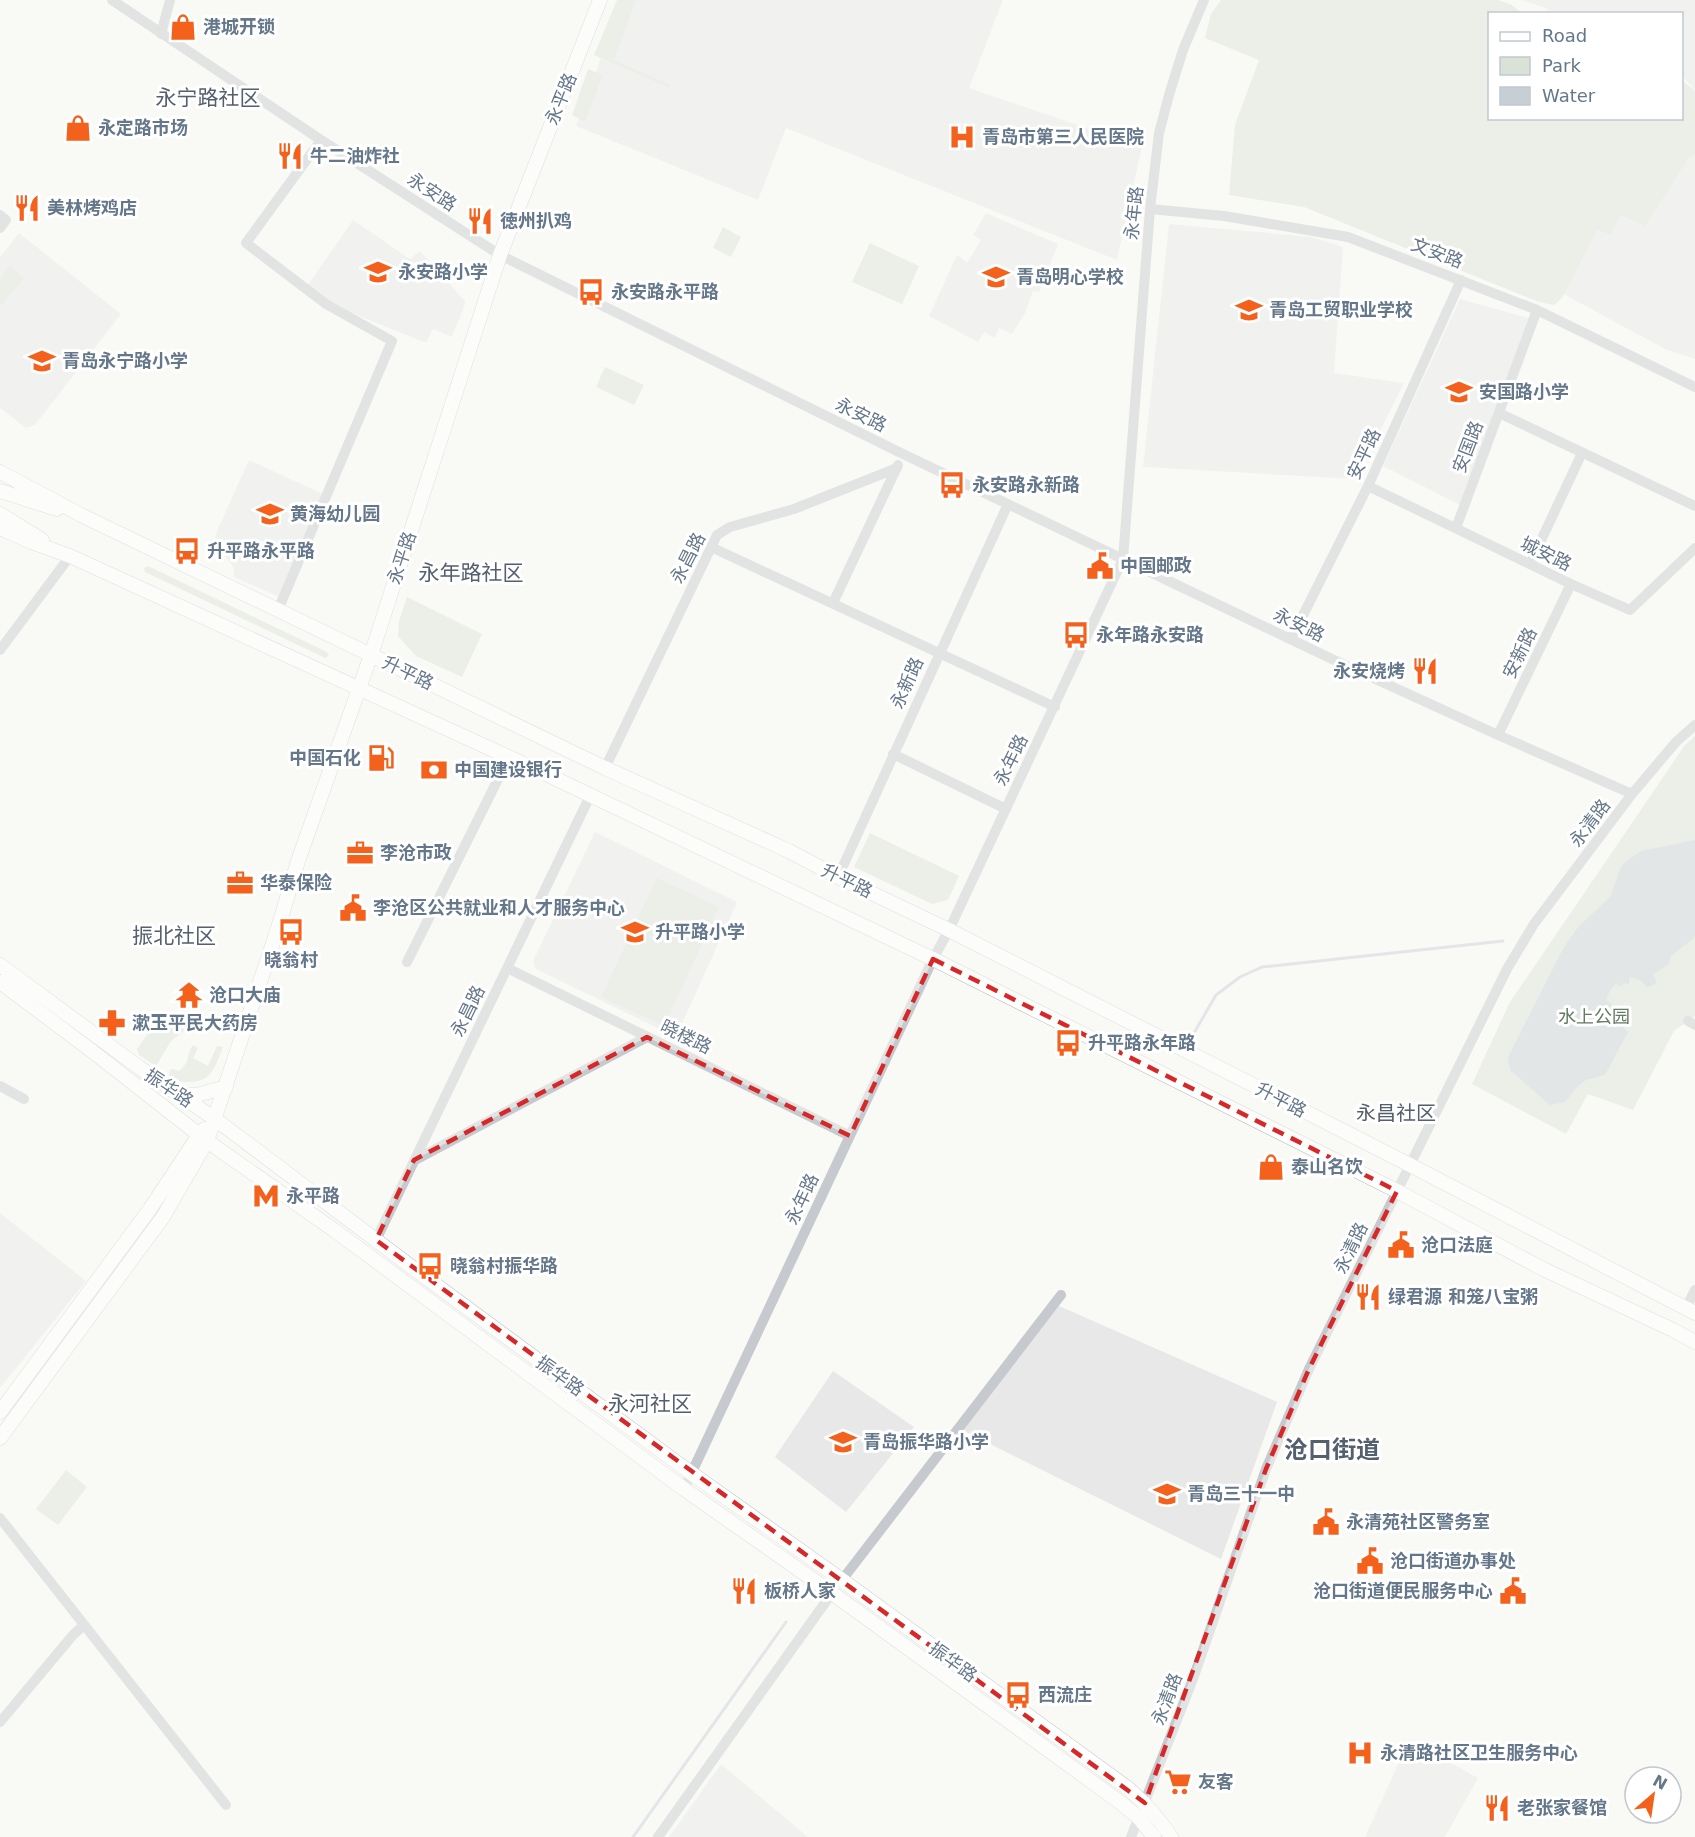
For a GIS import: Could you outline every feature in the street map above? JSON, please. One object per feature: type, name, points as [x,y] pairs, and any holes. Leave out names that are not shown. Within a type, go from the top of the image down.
[{"type":"main road","name":"永平路","points":[[0,1412],[215,1119],[298,861],[370,655],[500,255],[600,0]]},
{"type":"main road","name":"升平路","points":[[0,472],[90,520],[605,768],[789,851],[949,930],[1692,1310]]},
{"type":"main road","points":[[0,491],[90,520]]},
{"type":"main road","points":[[0,514],[70,556]]},
{"type":"main road","points":[[0,528],[31,543],[70,556]]},
{"type":"main road","name":"升平路","points":[[70,556],[509,757],[933,959],[1397,1191],[1543,1269],[1695,1342]]},
{"type":"main road","name":"振华路","points":[[0,965],[178,1095],[215,1119],[692,1473],[842,1580],[1145,1803],[1171,1837]]},
{"type":"main road","name":"振华路","points":[[0,982],[203,1138],[334,1230],[684,1489],[1112,1796],[1139,1818],[1154,1837]]},
{"type":"main road","points":[[178,1095],[197,1095],[226,1087]]},
{"type":"main road","name":"永平路","points":[[0,1438],[163,1217],[203,1138]]},
{"type":"street","name":"永安路","points":[[112,0],[321,140],[500,255],[903,454],[1354,670],[1632,794]]},
{"type":"street","points":[[161,34],[170,0]]},
{"type":"street","name":"永年路","points":[[684,1489],[1123,559],[1150,209],[1159,133],[1168,95],[1183,50],[1204,0]]},
{"type":"street","points":[[278,610],[392,340],[326,304],[246,243],[321,140]]},
{"type":"street","name":"文安路","points":[[1150,209],[1224,216],[1348,237],[1537,310],[1695,387]]},
{"type":"street","name":"安平路","points":[[1291,639],[1368,486],[1461,280]]},
{"type":"street","name":"安国路","points":[[1456,528],[1537,310]]},
{"type":"street","points":[[1499,413],[1695,506]]},
{"type":"street","points":[[1530,564],[1582,453]]},
{"type":"street","points":[[833,603],[903,454]]},
{"type":"street","name":"永昌路","points":[[605,768],[717,535],[730,527],[794,509],[897,468]]},
{"type":"street","name":"城安路","points":[[1368,486],[1630,610],[1695,548]]},
{"type":"street","name":"永新路","points":[[838,877],[1008,504]]},
{"type":"street","points":[[711,547],[1055,707]]},
{"type":"street","points":[[0,650],[70,556]]},
{"type":"street","name":"安新路","points":[[1498,735],[1571,584]]},
{"type":"street","name":"永清路","points":[[1131,1837],[1193,1679],[1266,1469],[1309,1370],[1507,969],[1534,924],[1632,794],[1676,742],[1695,725]]},
{"type":"street","points":[[893,754],[1006,809]]},
{"type":"street","points":[[406,962],[509,757]]},
{"type":"street","name":"永昌路","points":[[376,1240],[591,796]]},
{"type":"street","name":"晓楼路","points":[[507,968],[850,1136]]},
{"type":"street","points":[[414,1160],[647,1037]]},
{"type":"street","points":[[0,1086],[24,1100]]},
{"type":"street","points":[[1692,1310],[1695,1290]]},
{"type":"street","points":[[842,1580],[1061,1295]]},
{"type":"street","points":[[0,1518],[226,1805]]},
{"type":"street","points":[[658,1837],[832,1593]]},
{"type":"street","points":[[0,1722],[84,1625]]},
{"type":"highlighted area","points":[[933,959],[1397,1191],[1309,1369],[1266,1469],[1145,1803],[376,1240],[414,1160],[647,1037],[850,1136]]},
{"type":"shaded area","name":"青岛市第三人民医院","points":[[622,0],[1003,0],[969,88],[1142,147],[1117,260],[786,128],[758,200],[576,126]]},
{"type":"shaded area","points":[[1522,0],[1695,0],[1695,90],[1683,77],[1683,12],[1546,12],[1548,9]]},
{"type":"shaded area","points":[[1695,134],[1695,359],[1665,349],[1556,290],[1590,218]]},
{"type":"shaded area","name":"青岛明心学校","points":[[986,213],[1058,244],[1039,292],[1033,291],[1025,313],[1012,334],[999,328],[995,338],[984,332],[978,342],[929,316],[957,255],[967,263],[981,240],[973,235]]},
{"type":"shaded area","name":"永安路小学","points":[[353,220],[410,259],[420,251],[466,302],[452,337],[433,329],[426,343],[342,309],[308,285]]},
{"type":"shaded area","name":"青岛工贸职业学校","points":[[1169,224],[1312,237],[1343,247],[1334,373],[1404,383],[1356,479],[1143,467]]},
{"type":"shaded area","name":"青岛永宁路小学","points":[[19,233],[121,314],[35,425],[26,428],[0,408],[0,257]]},
{"type":"shaded area","name":"安国路小学","points":[[1460,299],[1529,318],[1460,505],[1383,466]]},
{"type":"shaded area","name":"黄海幼儿园","points":[[249,460],[323,494],[280,597],[234,577],[234,569],[215,543],[216,533]]},
{"type":"shaded area","name":"升平路小学","points":[[595,832],[737,902],[676,1037],[536,969],[533,961]]},
{"type":"shaded area","points":[[0,1213],[86,1281],[0,1388]]},
{"type":"shaded area","name":"青岛三十一中","points":[[1059,1306],[1277,1402],[1221,1559],[960,1429]]},
{"type":"shaded area","name":"青岛振华路小学","points":[[833,1371],[914,1427],[846,1512],[775,1457]]},
{"type":"shaded area","points":[[1409,1740],[1478,1778],[1445,1837],[1365,1837]]},
{"type":"shaded area","points":[[721,1764],[808,1837],[669,1837]]},
{"type":"green space","points":[[617,0],[636,0],[614,60],[671,85],[670,88],[594,55]]},
{"type":"green space","points":[[1221,0],[1498,0],[1510,4],[1521,12],[1488,12],[1488,120],[1683,120],[1683,81],[1695,91],[1695,154],[1690,156],[1645,226],[1620,215],[1611,235],[1597,230],[1562,298],[1554,305],[1539,302],[1304,207],[1229,195],[1235,125],[1259,60],[1205,38],[1211,14]]},
{"type":"green space","points":[[588,69],[603,75],[585,122],[572,115]]},
{"type":"green space","points":[[723,227],[741,237],[731,257],[713,248]]},
{"type":"green space","points":[[870,243],[919,266],[902,304],[852,282]]},
{"type":"green space","points":[[10,266],[24,278],[2,305],[0,304],[0,278]]},
{"type":"green space","points":[[605,367],[644,385],[634,405],[596,387]]},
{"type":"green space","points":[[148,566],[327,652],[329,656],[325,658],[145,572],[144,568]]},
{"type":"green space","points":[[407,597],[482,634],[462,677],[416,656],[398,636],[399,621]]},
{"type":"green space","name":"水上公园","points":[[1695,736],[1695,1016],[1674,1031],[1633,1110],[1588,1094],[1566,1134],[1472,1084],[1510,1002],[1685,745]]},
{"type":"green space","points":[[870,833],[959,876],[948,900],[932,904],[854,867]]},
{"type":"green space","points":[[657,878],[719,907],[664,1026],[601,997]]},
{"type":"green space","points":[[169,1019],[185,1030],[171,1041],[156,1066],[139,1055],[137,1049],[158,1020]]},
{"type":"green space","points":[[193,1045],[198,1048],[193,1058],[208,1066],[217,1046],[223,1047],[206,1078],[192,1082],[171,1081],[170,1070],[179,1071],[183,1067]]},
{"type":"green space","points":[[66,1470],[87,1487],[58,1525],[36,1509]]},
{"type":"water","points":[[1695,840],[1695,937],[1671,956],[1668,965],[1653,974],[1657,983],[1647,988],[1641,981],[1630,977],[1629,985],[1626,983],[1618,987],[1617,983],[1610,990],[1606,1000],[1610,1002],[1616,1014],[1614,1019],[1628,1032],[1605,1075],[1586,1080],[1565,1102],[1550,1105],[1511,1071],[1508,1062],[1509,1055],[1564,947],[1579,926],[1610,897],[1621,867],[1626,861],[1641,851]]},
{"type":"waterway","points":[[1194,1033],[1216,995],[1240,977],[1262,967],[1503,941]]},
{"type":"waterway","points":[[633,1837],[786,1622]]},
{"type":"place","name":"港城开锁","points":[[183,27]]},
{"type":"place","name":"永定路市场","points":[[78,128]]},
{"type":"place","name":"青岛市第三人民医院","points":[[962,137]]},
{"type":"place","name":"牛二油炸社","points":[[290,156]]},
{"type":"place","name":"美林烤鸡店","points":[[27,208]]},
{"type":"place","name":"徳州扒鸡","points":[[480,221]]},
{"type":"place","name":"永安路小学","points":[[378,272]]},
{"type":"place","name":"青岛明心学校","points":[[996,277]]},
{"type":"place","name":"永安路永平路","points":[[591,292]]},
{"type":"place","name":"青岛工贸职业学校","points":[[1249,310]]},
{"type":"place","name":"青岛永宁路小学","points":[[42,361]]},
{"type":"place","name":"安国路小学","points":[[1459,392]]},
{"type":"place","name":"永安路永新路","points":[[952,485]]},
{"type":"place","name":"黄海幼儿园","points":[[270,514]]},
{"type":"place","name":"升平路永平路","points":[[187,551]]},
{"type":"place","name":"中国邮政","points":[[1100,566]]},
{"type":"place","name":"永年路永安路","points":[[1076,635]]},
{"type":"place","name":"永安烧烤","points":[[1425,671]]},
{"type":"place","name":"中国石化","points":[[381,758]]},
{"type":"place","name":"中国建设银行","points":[[434,770]]},
{"type":"place","name":"李沧市政","points":[[360,853]]},
{"type":"place","name":"华泰保险","points":[[240,883]]},
{"type":"place","name":"李沧区公共就业和人才服务中心","points":[[353,908]]},
{"type":"place","name":"晓翁村","points":[[291,932]]},
{"type":"place","name":"升平路小学","points":[[635,932]]},
{"type":"place","name":"沧口大庙","points":[[189,995]]},
{"type":"place","name":"漱玉平民大药房","points":[[112,1023]]},
{"type":"place","name":"升平路永年路","points":[[1068,1043]]},
{"type":"place","name":"泰山名饮","points":[[1271,1167]]},
{"type":"place","name":"永平路","points":[[266,1196]]},
{"type":"place","name":"沧口法庭","points":[[1401,1245]]},
{"type":"place","name":"晓翁村振华路","points":[[430,1266]]},
{"type":"place","name":"绿君源 和笼八宝粥","points":[[1368,1297]]},
{"type":"place","name":"青岛振华路小学","points":[[843,1442]]},
{"type":"place","name":"青岛三十一中","points":[[1167,1494]]},
{"type":"place","name":"永清苑社区警务室","points":[[1326,1522]]},
{"type":"place","name":"沧口街道办事处","points":[[1370,1561]]},
{"type":"place","name":"板桥人家","points":[[744,1591]]},
{"type":"place","name":"沧口街道便民服务中心","points":[[1513,1591]]},
{"type":"place","name":"西流庄","points":[[1018,1695]]},
{"type":"place","name":"永清路社区卫生服务中心","points":[[1360,1753]]},
{"type":"place","name":"友客","points":[[1178,1782]]},
{"type":"place","name":"老张家餐馆","points":[[1497,1808]]},
{"type":"district","name":"永宁路社区","points":[[208,98]]},
{"type":"district","name":"永年路社区","points":[[471,573]]},
{"type":"district","name":"振北社区","points":[[174,936]]},
{"type":"district","name":"永昌社区","points":[[1396,1113]]},
{"type":"district","name":"永河社区","points":[[650,1404]]},
{"type":"district","name":"沧口街道","points":[[1332,1450]]}]
